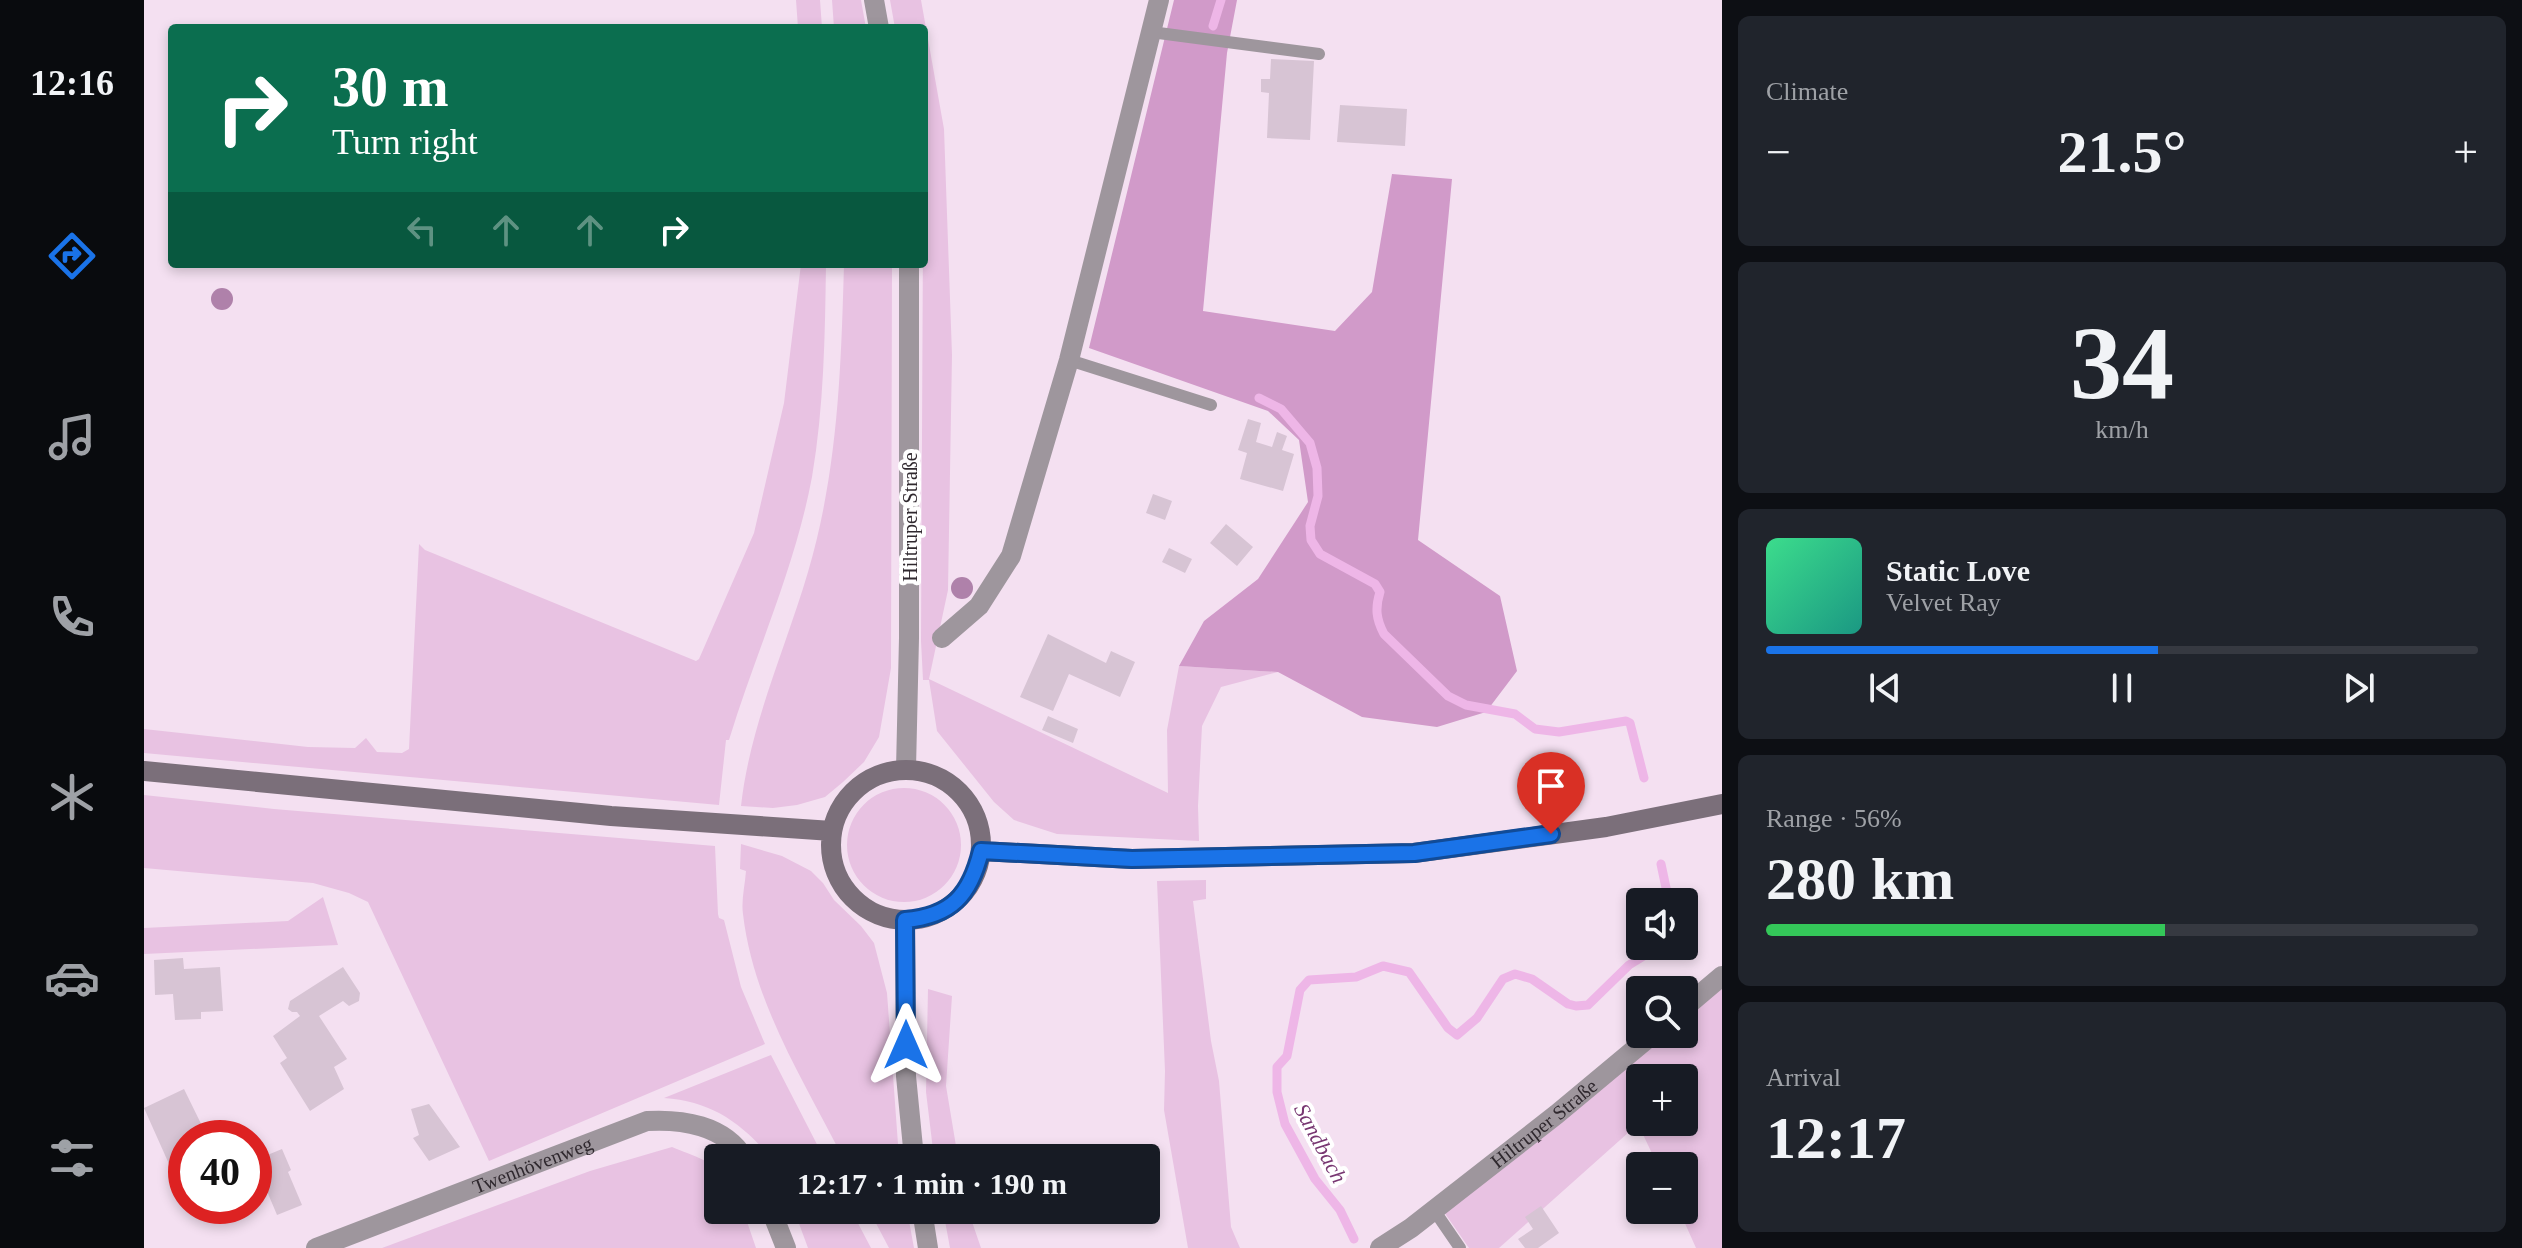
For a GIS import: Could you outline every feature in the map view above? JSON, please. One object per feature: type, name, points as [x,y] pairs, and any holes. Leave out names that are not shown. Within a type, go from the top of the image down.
[{"type":"main road","points":[[906,769],[933,774],[959,791],[972,809],[981,832],[981,851],[975,876],[961,897],[933,915],[905,920],[880,915],[857,902],[840,882],[832,857],[832,831],[841,807],[858,787],[880,774],[906,769]]},
{"type":"main road","points":[[144,771],[611,816],[832,831]]},
{"type":"main road","points":[[981,851],[1132,859],[1414,853],[1606,827],[1722,804]]},
{"type":"street","points":[[874,0],[878,24]]},
{"type":"street","points":[[942,638],[979,606],[1011,556],[1069,360],[1159,0]]},
{"type":"street","name":"Hiltruper Straße","points":[[906,769],[909,268]]},
{"type":"street","points":[[905,920],[906,1076],[913,1144]]},
{"type":"street","points":[[1698,996],[1722,976]]},
{"type":"street","name":"Hiltruper Straße","points":[[1380,1248],[1557,1114],[1636,1048]]},
{"type":"street","name":"Twenhövenweg","points":[[316,1248],[647,1121],[676,1120],[705,1127],[732,1144]]},
{"type":"street","points":[[777,1224],[786,1248]]},
{"type":"street","points":[[924,1224],[928,1248]]},
{"type":"lane","points":[[1151,32],[1319,54]]},
{"type":"lane","points":[[1069,360],[1211,405]]},
{"type":"lane","points":[[1434,1210],[1460,1248]]},
{"type":"shaded area","points":[[796,0],[820,0],[822,24],[798,24]]},
{"type":"shaded area","points":[[832,0],[861,0],[865,24],[834,24]]},
{"type":"shaded area","points":[[890,0],[921,0],[925,24],[894,24]]},
{"type":"shaded area","points":[[1174,0],[1237,0],[1227,53],[1203,311],[1335,331],[1372,292],[1392,174],[1452,179],[1418,540],[1500,596],[1517,671],[1486,712],[1437,727],[1362,717],[1278,672],[1179,666],[1204,621],[1258,579],[1308,502],[1299,440],[1268,411],[1089,348]]},
{"type":"shaded area","points":[[928,39],[944,129],[952,355],[948,590],[929,679],[1168,793],[1167,730],[1179,666],[1278,672],[1221,687],[1202,726],[1199,841],[1057,834],[1014,820],[994,802],[937,731],[929,680],[923,680],[923,268],[928,268]]},
{"type":"shaded area","points":[[801,268],[826,268],[823,371],[812,477],[796,544],[729,740],[726,740],[719,805],[144,753],[144,729],[308,747],[355,748],[366,738],[377,752],[402,753],[409,749],[419,544],[425,550],[696,661],[754,533],[784,403]]},
{"type":"shaded area","points":[[844,268],[892,268],[891,668],[879,737],[864,762],[825,797],[773,808],[741,806],[752,746],[818,534],[832,458]]},
{"type":"shaded area","points":[[904,788],[926,792],[945,804],[957,823],[961,845],[957,867],[945,886],[926,898],[904,902],[882,898],[863,886],[851,867],[847,845],[851,823],[863,804],[882,792]]},
{"type":"shaded area","points":[[144,795],[715,846],[719,918],[724,920],[741,987],[765,1044],[489,1161],[368,902],[313,883],[144,868]]},
{"type":"shaded area","points":[[741,844],[782,856],[811,871],[874,943],[887,993],[898,1144],[836,1144],[782,1040],[757,978],[743,909],[746,871],[740,869]]},
{"type":"shaded area","points":[[1206,880],[1206,899],[1193,901],[1219,1081],[1231,1227],[1240,1248],[1188,1248],[1164,1110],[1157,881]]},
{"type":"shaded area","points":[[323,897],[338,945],[144,954],[144,928],[288,921]]},
{"type":"shaded area","points":[[1722,988],[1722,1248],[1696,1248],[1685,1224],[1698,1224],[1698,1152],[1651,1152],[1644,1136],[1698,1136],[1698,1064],[1628,1064],[1648,1048],[1698,1048],[1698,1008]]},
{"type":"shaded area","points":[[928,989],[952,996],[946,1086],[956,1144],[932,1144],[926,1092]]},
{"type":"shaded area","points":[[771,1055],[817,1144],[758,1144],[737,1124],[711,1109],[664,1098]]},
{"type":"shaded area","points":[[1626,1065],[1626,1135],[1499,1248],[1469,1248],[1444,1212]]},
{"type":"shaded area","points":[[672,1147],[699,1158],[704,1160],[704,1224],[748,1224],[756,1248],[382,1248],[590,1171]]},
{"type":"shaded area","points":[[799,1224],[858,1224],[871,1248],[808,1248]]},
{"type":"shaded area","points":[[876,1224],[910,1224],[914,1248],[889,1248]]},
{"type":"shaded area","points":[[946,1224],[973,1224],[981,1248],[950,1248]]},
{"type":"building","points":[[1271,59],[1314,61],[1310,140],[1267,138],[1269,93],[1261,92],[1261,79],[1270,79]]},
{"type":"building","points":[[1340,105],[1407,109],[1405,146],[1337,142]]},
{"type":"building","points":[[1248,419],[1261,423],[1256,442],[1272,447],[1277,432],[1287,436],[1282,450],[1294,454],[1283,491],[1240,479],[1247,453],[1238,450]]},
{"type":"building","points":[[1153,494],[1172,501],[1165,520],[1146,513]]},
{"type":"building","points":[[1226,524],[1253,547],[1237,566],[1210,543]]},
{"type":"building","points":[[1169,548],[1192,559],[1185,573],[1162,562]]},
{"type":"building","points":[[1048,634],[1106,663],[1111,651],[1135,662],[1120,697],[1069,674],[1053,711],[1020,697]]},
{"type":"building","points":[[1048,716],[1078,729],[1073,743],[1042,730]]},
{"type":"building","points":[[183,958],[184,969],[220,967],[223,1011],[201,1012],[201,1019],[175,1020],[173,994],[155,995],[154,960]]},
{"type":"building","points":[[343,967],[360,993],[359,1001],[349,1006],[343,1001],[319,1016],[347,1059],[334,1067],[344,1089],[310,1111],[280,1063],[287,1058],[273,1036],[300,1016],[288,1009],[290,1001]]},
{"type":"building","points":[[184,1089],[199,1120],[168,1120],[168,1162],[144,1108]]},
{"type":"building","points":[[429,1104],[460,1147],[429,1161],[413,1138],[419,1135],[411,1109]]},
{"type":"building","points":[[282,1149],[302,1205],[277,1215],[272,1203],[272,1153]]},
{"type":"building","points":[[1541,1206],[1559,1233],[1538,1248],[1525,1248],[1518,1239],[1533,1229],[1525,1217]]},
{"type":"waterway","name":"Sandbach","points":[[1213,26],[1221,0]]},
{"type":"waterway","name":"Sandbach","points":[[1259,398],[1281,409],[1310,443],[1317,468],[1318,496],[1310,526],[1311,540],[1320,554],[1375,584],[1380,592],[1377,613],[1384,634],[1448,696],[1466,705],[1515,714],[1535,729],[1559,732],[1626,721],[1630,723],[1644,778]]},
{"type":"waterway","name":"Sandbach","points":[[1661,864],[1666,888]]},
{"type":"waterway","name":"Sandbach","points":[[1354,1239],[1340,1210],[1315,1179],[1285,1124],[1277,1092],[1277,1067],[1287,1056],[1300,990],[1309,980],[1356,977],[1383,966],[1409,972],[1448,1028],[1457,1035],[1477,1018],[1503,979],[1515,974],[1532,979],[1568,1004],[1588,1005],[1637,960]]},
{"type":"route","points":[[906,1045],[905,920],[933,915],[961,897],[975,876],[981,851],[1132,859],[1414,853],[1551,834]]}]
